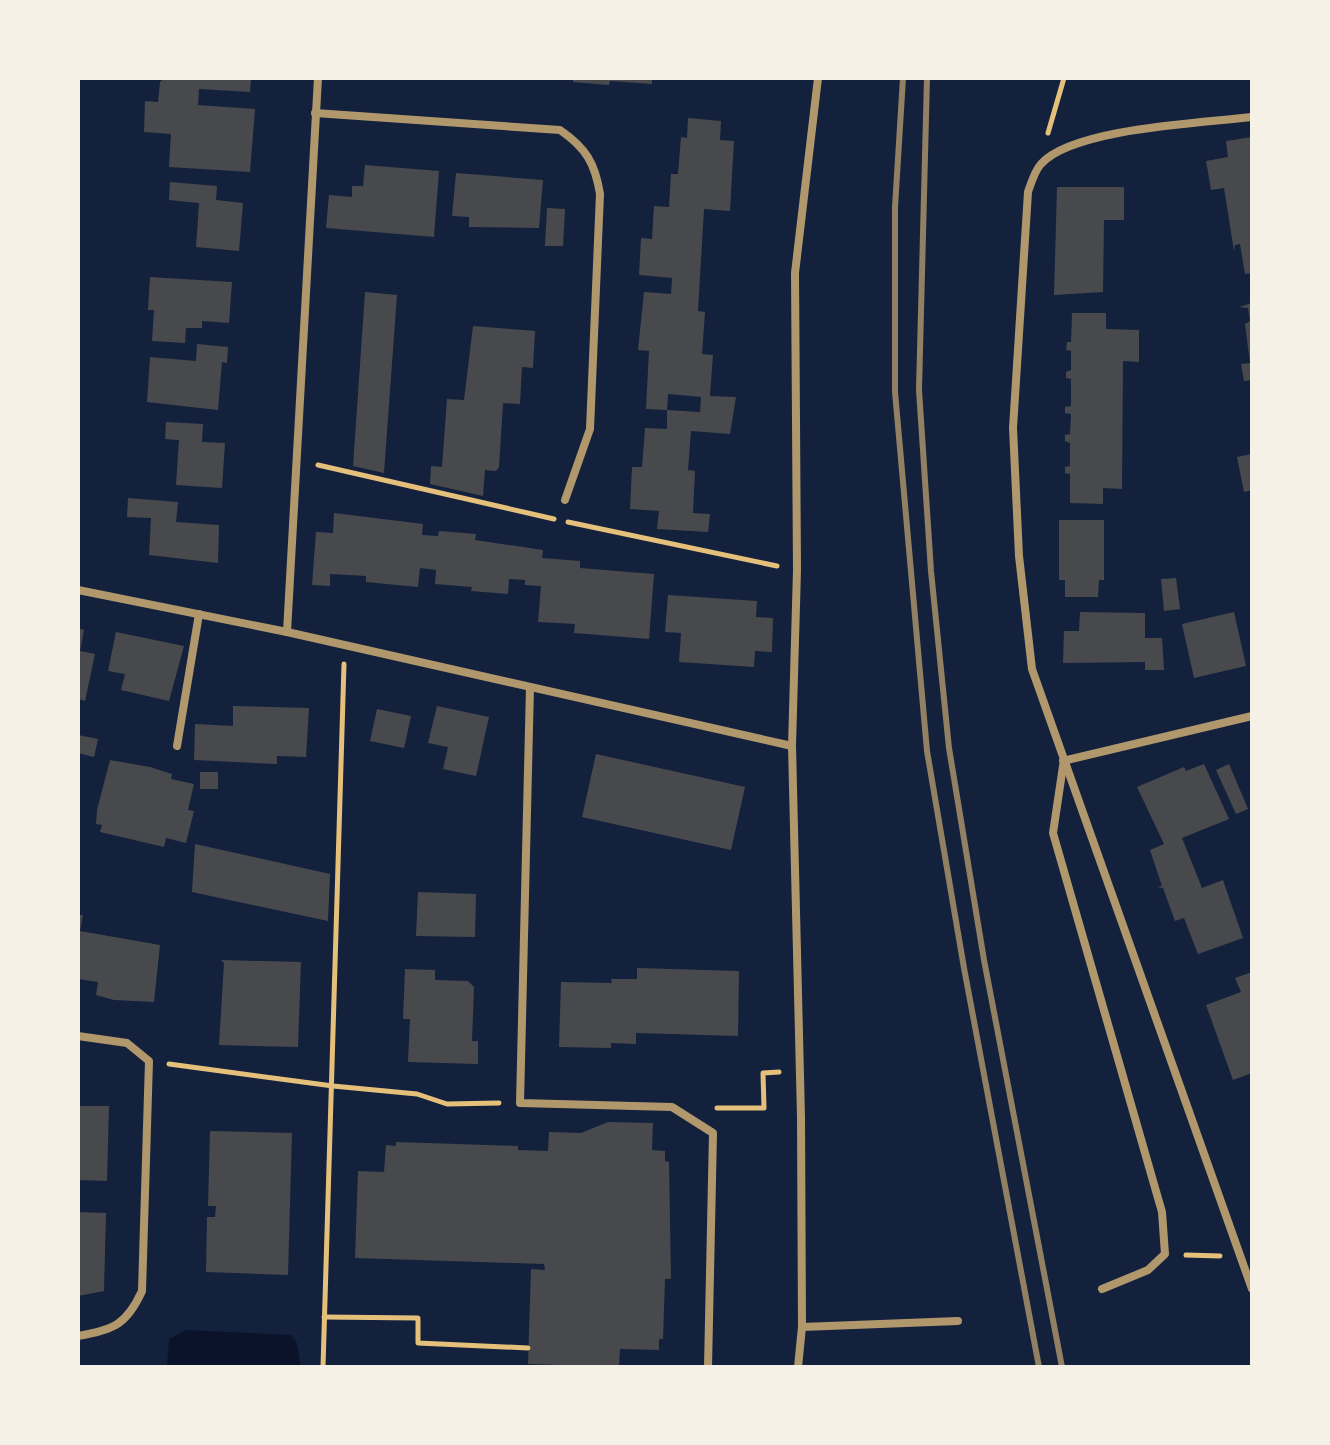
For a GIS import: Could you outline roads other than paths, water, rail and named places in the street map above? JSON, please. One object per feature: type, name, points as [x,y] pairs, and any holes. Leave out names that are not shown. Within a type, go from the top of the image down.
[{"type":"street","points":[[287,632],[294,460],[318,78]]},
{"type":"street","points":[[798,1367],[802,1327],[800,1072],[792,746],[797,570],[795,273],[818,78]]},
{"type":"street","points":[[315,113],[560,130],[582,145],[596,168],[600,194],[590,429],[565,500]]},
{"type":"street","points":[[1252,117],[1108,135],[1059,150],[1039,165],[1028,192],[1023,242],[1013,428],[1018,540],[1032,669],[1252,1289]]},
{"type":"street","points":[[78,590],[287,632],[792,746]]},
{"type":"street","points":[[177,746],[199,614]]},
{"type":"street","points":[[530,687],[520,1103],[672,1107],[713,1133],[708,1367]]},
{"type":"street","points":[[1063,761],[1252,716]]},
{"type":"street","points":[[1063,761],[1053,833],[1162,1212],[1165,1254],[1148,1270],[1102,1289]]},
{"type":"street","points":[[78,1036],[127,1043],[149,1061],[142,1291],[131,1316],[99,1333],[78,1336]]},
{"type":"street","points":[[802,1327],[958,1321]]},
{"type":"water","points":[[186,1330],[291,1335],[297,1343],[301,1367],[167,1367],[169,1339]]},
{"type":"railway","points":[[903,78],[895,207],[895,392],[927,751],[964,968],[1039,1367]]},
{"type":"railway","points":[[927,78],[919,390],[931,571],[949,748],[984,960],[1062,1367]]}]
